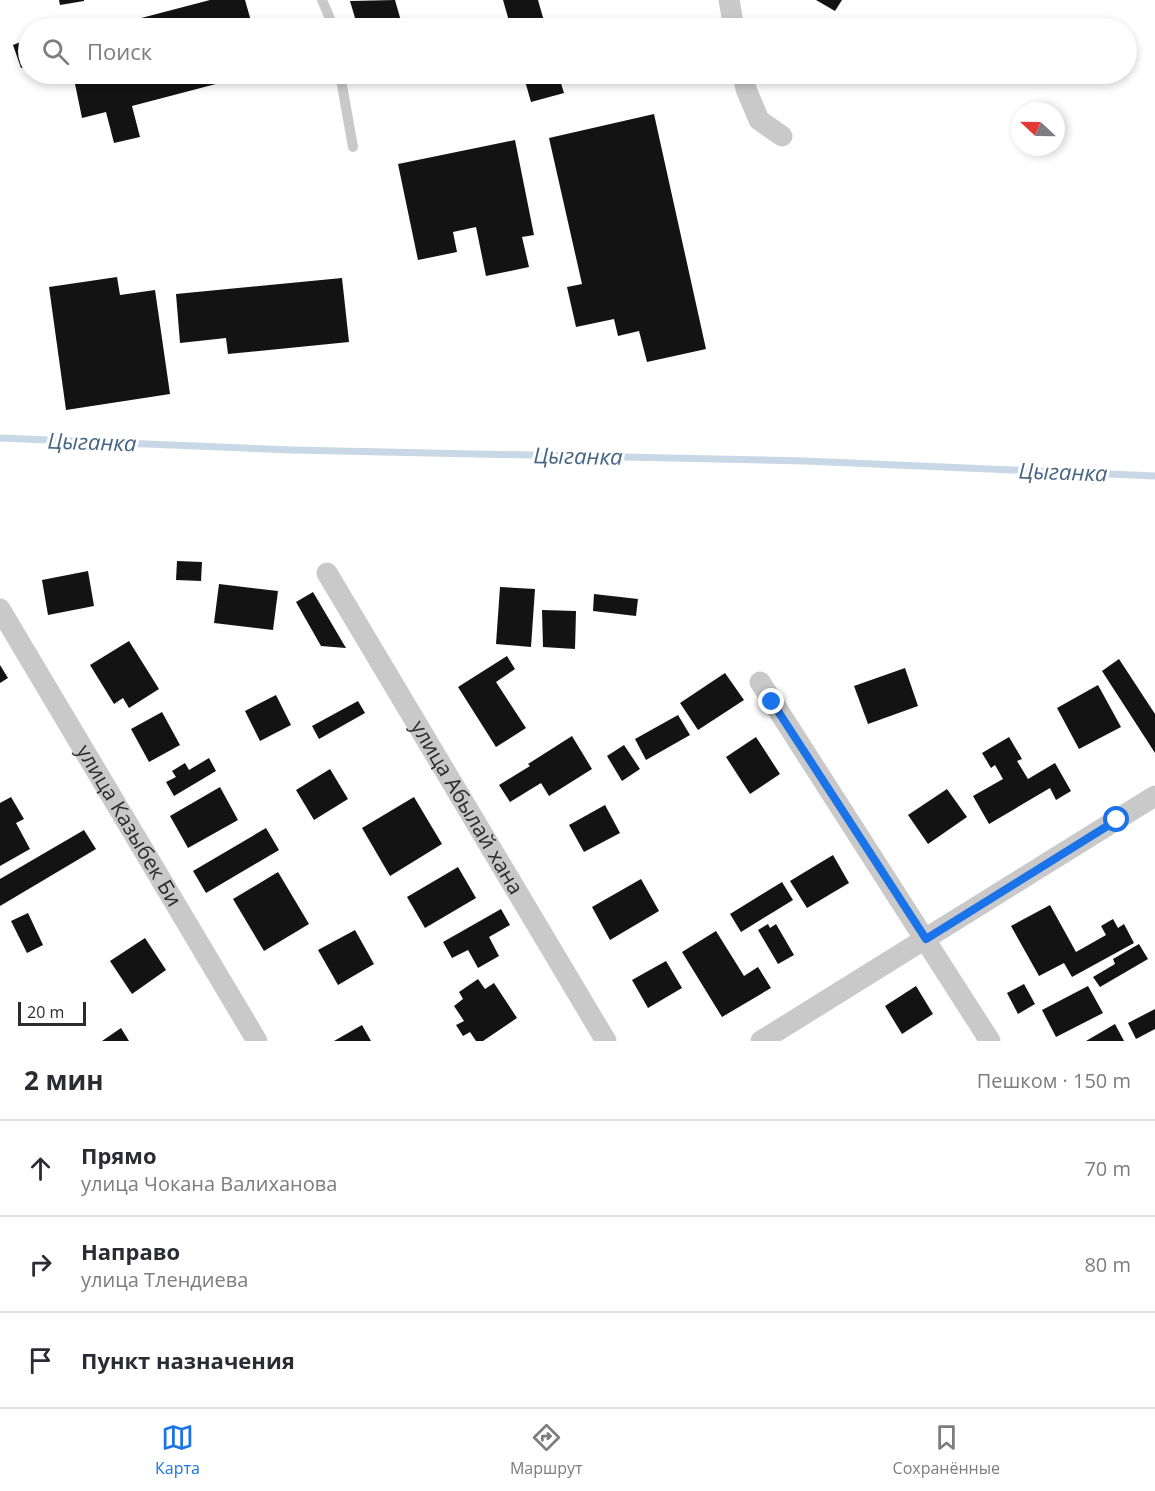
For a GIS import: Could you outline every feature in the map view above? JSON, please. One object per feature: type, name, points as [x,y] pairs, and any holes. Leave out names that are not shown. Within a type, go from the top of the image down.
[{"type":"street","points":[[729,0],[732,18]]},
{"type":"street","points":[[745,84],[759,120],[782,136]]},
{"type":"street","name":"улица Абылай хана","points":[[327,573],[606,1041]]},
{"type":"street","name":"улица Казыбек Би","points":[[0,609],[257,1041]]},
{"type":"street","points":[[760,682],[990,1041]]},
{"type":"street","points":[[761,1041],[1155,796]]},
{"type":"lane","points":[[322,0],[330,18]]},
{"type":"lane","points":[[342,84],[353,147]]},
{"type":"building","points":[[59,0],[84,0],[84,1],[60,5]]},
{"type":"building","points":[[210,0],[245,0],[250,18],[141,18]]},
{"type":"building","points":[[395,0],[400,18],[355,18],[350,1]]},
{"type":"building","points":[[503,0],[538,0],[543,18],[508,18]]},
{"type":"building","points":[[816,0],[842,0],[835,11]]},
{"type":"building","points":[[18,43],[18,59],[13,45]]},
{"type":"building","points":[[75,84],[216,84],[132,106],[140,137],[114,143],[106,112],[82,118]]},
{"type":"building","points":[[526,84],[561,84],[564,93],[531,102]]},
{"type":"building","points":[[654,114],[706,349],[647,362],[639,331],[618,336],[614,319],[576,327],[567,287],[582,284],[549,138]]},
{"type":"building","points":[[515,140],[534,235],[522,237],[529,267],[486,276],[476,227],[453,232],[457,252],[418,260],[398,164]]},
{"type":"building","points":[[117,277],[120,295],[155,290],[170,394],[66,410],[49,287]]},
{"type":"building","points":[[342,278],[349,342],[228,354],[226,338],[180,343],[176,294]]},
{"type":"building","points":[[177,561],[202,562],[201,581],[176,580]]},
{"type":"building","points":[[88,571],[94,606],[48,615],[42,580]]},
{"type":"building","points":[[219,584],[278,591],[273,630],[214,623]]},
{"type":"building","points":[[500,587],[535,589],[531,647],[496,644]]},
{"type":"building","points":[[313,592],[346,648],[321,646],[296,602]]},
{"type":"building","points":[[594,594],[638,599],[636,616],[593,611]]},
{"type":"building","points":[[542,610],[576,611],[575,649],[543,647]]},
{"type":"building","points":[[129,641],[159,689],[129,708],[123,698],[114,704],[90,665]]},
{"type":"building","points":[[507,656],[515,669],[496,682],[526,728],[496,747],[458,687]]},
{"type":"building","points":[[1119,659],[1155,714],[1155,753],[1102,671]]},
{"type":"building","points":[[0,665],[8,678],[0,683]]},
{"type":"building","points":[[905,668],[918,706],[868,724],[854,686]]},
{"type":"building","points":[[725,673],[744,700],[698,730],[680,703]]},
{"type":"building","points":[[1098,685],[1121,727],[1079,749],[1057,708]]},
{"type":"building","points":[[276,695],[291,725],[260,741],[245,711]]},
{"type":"building","points":[[358,701],[365,713],[319,739],[312,726]]},
{"type":"building","points":[[162,712],[180,745],[149,762],[131,729]]},
{"type":"building","points":[[678,715],[690,735],[646,760],[635,739]]},
{"type":"building","points":[[572,736],[592,769],[549,796],[541,783],[510,802],[499,785]]},
{"type":"building","points":[[756,737],[780,774],[750,794],[726,757]]},
{"type":"building","points":[[1009,737],[1022,759],[1017,761],[1028,779],[1055,763],[1071,791],[1056,800],[1050,788],[989,824],[973,796],[1003,779],[995,765],[991,768],[982,753]]},
{"type":"building","points":[[624,745],[640,769],[622,781],[607,756]]},
{"type":"building","points":[[209,758],[216,771],[174,796],[166,782],[176,777],[172,771],[185,763],[189,770]]},
{"type":"building","points":[[330,769],[348,799],[314,820],[296,790]]},
{"type":"building","points":[[220,787],[238,820],[188,848],[170,816]]},
{"type":"building","points":[[947,789],[967,817],[928,844],[908,815]]},
{"type":"building","points":[[11,797],[24,819],[16,823],[30,849],[0,866],[0,803]]},
{"type":"building","points":[[414,797],[442,844],[390,876],[362,828]]},
{"type":"building","points":[[605,805],[620,833],[584,852],[569,825]]},
{"type":"building","points":[[266,828],[279,850],[206,893],[193,871]]},
{"type":"building","points":[[84,830],[96,849],[0,906],[0,879]]},
{"type":"building","points":[[833,855],[849,883],[807,908],[790,881]]},
{"type":"building","points":[[458,867],[476,898],[425,928],[407,897]]},
{"type":"building","points":[[278,872],[309,924],[264,951],[233,899]]},
{"type":"building","points":[[641,879],[659,911],[610,940],[592,907]]},
{"type":"building","points":[[782,882],[793,900],[741,932],[730,914]]},
{"type":"building","points":[[1050,905],[1076,952],[1106,935],[1101,926],[1113,919],[1118,928],[1124,924],[1134,943],[1072,977],[1064,963],[1039,976],[1011,926]]},
{"type":"building","points":[[501,909],[510,925],[489,937],[499,956],[478,968],[468,950],[452,958],[443,942]]},
{"type":"building","points":[[28,913],[43,945],[27,953],[11,921]]},
{"type":"building","points":[[768,924],[770,928],[776,924],[794,955],[778,964],[758,930]]},
{"type":"building","points":[[355,930],[374,964],[338,985],[318,950]]},
{"type":"building","points":[[716,931],[744,976],[758,967],[771,988],[722,1017],[682,952]]},
{"type":"building","points":[[145,938],[166,970],[132,994],[110,961]]},
{"type":"building","points":[[1139,944],[1148,959],[1100,987],[1093,977],[1115,964],[1113,959]]},
{"type":"building","points":[[666,961],[682,988],[648,1008],[632,980]]},
{"type":"building","points":[[478,979],[485,989],[494,983],[517,1018],[483,1041],[476,1041],[470,1032],[463,1036],[456,1025],[464,1021],[454,1006],[463,999],[459,992]]},
{"type":"building","points":[[1024,984],[1035,1004],[1018,1014],[1007,993]]},
{"type":"building","points":[[916,986],[933,1014],[902,1034],[885,1006]]},
{"type":"building","points":[[1088,986],[1103,1013],[1056,1037],[1042,1010]]},
{"type":"building","points":[[1155,1009],[1155,1029],[1136,1039],[1128,1023]]},
{"type":"building","points":[[1115,1024],[1124,1041],[1086,1041]]},
{"type":"building","points":[[362,1025],[371,1041],[334,1041]]},
{"type":"building","points":[[121,1028],[129,1041],[102,1041]]},
{"type":"waterway","name":"Цыганка","points":[[0,438],[293,450],[805,461],[1155,476]]},
{"type":"route","points":[[772,702],[926,939],[1117,820]]}]
